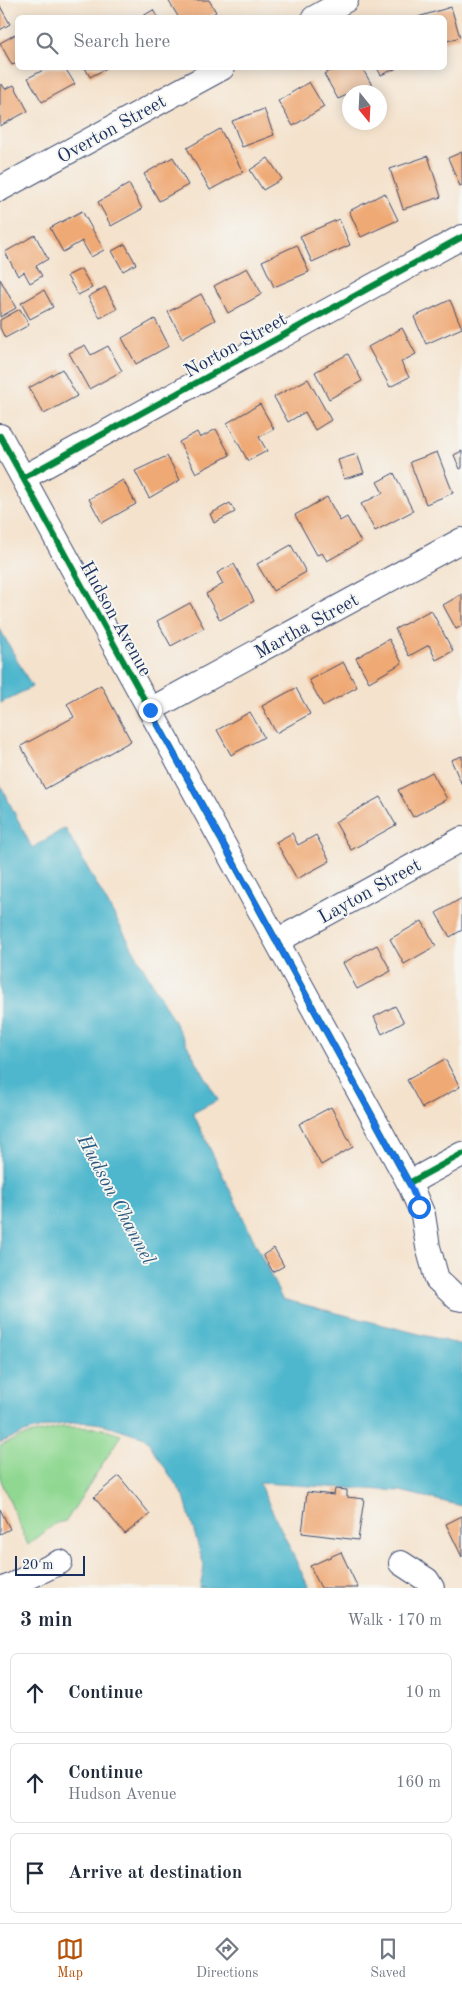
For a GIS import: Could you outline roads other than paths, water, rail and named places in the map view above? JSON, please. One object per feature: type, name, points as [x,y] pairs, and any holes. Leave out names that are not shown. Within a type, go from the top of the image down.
[{"type":"street","points":[[319,15],[346,0]]},
{"type":"street","name":"Overton Street","points":[[0,189],[218,70]]},
{"type":"street","name":"Norton Street","points":[[23,478],[462,237]]},
{"type":"street","name":"Hudson Avenue","points":[[0,436],[409,1183],[423,1215],[428,1247],[437,1279],[457,1298],[462,1298]]},
{"type":"street","name":"Martha Street","points":[[150,710],[462,540]]},
{"type":"street","name":"Layton Street","points":[[277,941],[462,840]]},
{"type":"street","points":[[409,1183],[462,1154]]},
{"type":"street","points":[[6,1588],[60,1562]]},
{"type":"street","points":[[401,1563],[427,1580],[432,1588]]},
{"type":"water","points":[[0,629],[32,687],[0,703]]},
{"type":"water","name":"Hudson Channel","points":[[0,784],[32,848],[65,828],[218,1100],[193,1113],[282,1299],[462,1345],[462,1506],[400,1491],[259,1483],[309,1588],[200,1588],[204,1566],[184,1497],[145,1437],[101,1424],[76,1423],[49,1426],[0,1443]]}]
